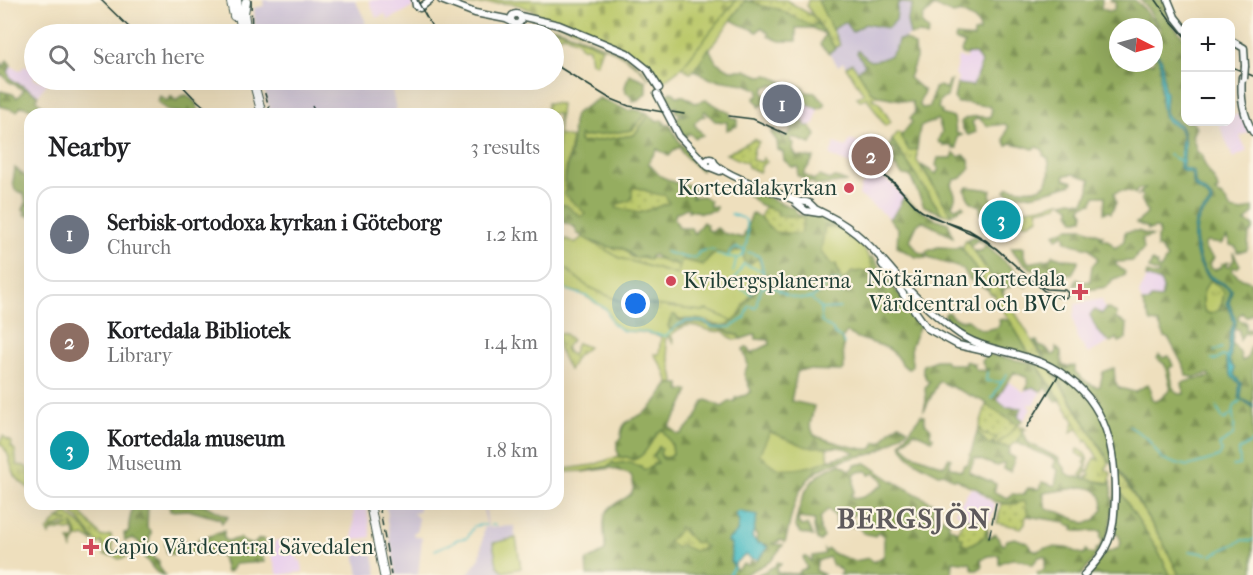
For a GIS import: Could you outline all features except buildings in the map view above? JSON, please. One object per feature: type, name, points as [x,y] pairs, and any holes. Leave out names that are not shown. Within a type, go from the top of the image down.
[{"type":"highway","points":[[239,1],[242,24]]},
{"type":"highway","points":[[239,1],[244,13],[243,24]]},
{"type":"highway","points":[[239,1],[242,24]]},
{"type":"highway","points":[[258,90],[262,108]]},
{"type":"highway","points":[[373,510],[385,575]]},
{"type":"main road","points":[[444,0],[475,14],[541,24]]},
{"type":"main road","points":[[1170,0],[1181,21]]},
{"type":"main road","points":[[564,30],[623,54],[643,68],[658,91],[678,131],[697,153],[710,163],[836,221],[857,236],[877,258],[931,332],[971,349],[1022,356]]},
{"type":"main road","points":[[1235,45],[1241,50],[1244,66],[1244,104],[1253,130]]},
{"type":"main road","points":[[807,207],[855,231],[876,251],[911,292],[959,333],[977,344],[1050,366],[1070,380],[1095,409],[1107,433],[1112,452],[1115,495],[1113,525],[1105,546],[1084,575]]},
{"type":"main road","points":[[923,322],[925,314],[934,312]]},
{"type":"main road","points":[[931,332],[942,330],[943,319]]},
{"type":"shaded area","points":[[263,0],[355,0],[365,24],[255,24],[254,8],[264,6]]},
{"type":"shaded area","points":[[369,0],[410,0],[413,7],[388,20],[385,14],[376,18]]},
{"type":"shaded area","points":[[897,2],[913,4],[907,21],[910,35],[899,40],[894,52],[884,59],[870,62],[858,52],[865,65],[858,70],[852,64],[846,67],[843,62],[838,66],[829,53],[840,45],[832,30],[845,22],[852,31],[865,24],[878,27],[896,20]]},
{"type":"shaded area","points":[[968,52],[975,54],[981,64],[973,86],[957,84],[958,78],[955,74],[958,57],[966,59]]},
{"type":"shaded area","points":[[10,66],[20,70],[24,67],[24,87],[11,79],[8,73]]},
{"type":"shaded area","points":[[30,90],[42,90],[38,95]]},
{"type":"shaded area","points":[[265,90],[392,90],[396,108],[269,108]]},
{"type":"shaded area","points":[[798,104],[806,104],[818,109],[815,124],[810,127],[794,118],[793,114]]},
{"type":"shaded area","points":[[1241,114],[1249,132],[1240,136],[1247,151],[1233,158],[1220,126],[1235,126],[1235,115]]},
{"type":"shaded area","points":[[850,140],[882,151],[877,165],[862,173],[856,166],[830,156],[834,143],[846,147]]},
{"type":"shaded area","points":[[875,173],[893,185],[904,197],[893,216],[889,218],[859,195],[861,186]]},
{"type":"shaded area","points":[[1146,277],[1155,278],[1163,285],[1161,299],[1153,298],[1149,302],[1142,302],[1139,294]]},
{"type":"shaded area","points":[[1102,299],[1105,310],[1101,314],[1095,310],[1091,318],[1098,332],[1110,342],[1088,354],[1077,338],[1073,317],[1076,304]]},
{"type":"shaded area","points":[[1008,381],[1024,392],[1033,387],[1041,391],[1034,404],[1029,404],[1031,409],[1024,420],[1018,416],[1020,408],[1006,407],[997,399]]},
{"type":"shaded area","points":[[971,488],[977,490],[995,505],[989,522],[967,520],[955,512]]},
{"type":"shaded area","points":[[354,510],[367,510],[371,537],[353,540]]},
{"type":"shaded area","points":[[387,510],[419,510],[413,513],[418,518],[418,530],[413,533],[414,536],[422,538],[418,575],[396,575]]},
{"type":"shaded area","points":[[483,510],[486,512],[488,527],[514,526],[516,538],[493,544],[497,565],[505,575],[467,575],[480,558],[484,528],[487,527]]},
{"type":"shaded area","points":[[286,540],[287,551],[296,550],[303,572],[278,575],[271,554],[275,550],[274,541]]},
{"type":"shaded area","points":[[370,541],[377,575],[359,575],[356,558],[357,543]]},
{"type":"green space","points":[[468,0],[736,0],[682,67],[661,83],[649,69],[624,49],[552,21],[529,9],[503,3],[468,5]]},
{"type":"green space","points":[[736,0],[746,0],[694,70],[691,73],[682,67]]},
{"type":"green space","points":[[746,0],[778,9],[812,26],[817,22],[835,48],[829,53],[820,45],[825,34],[812,28],[796,28],[796,41],[780,41],[768,36],[769,34],[762,27],[757,32],[737,23],[731,19]]},
{"type":"green space","points":[[750,0],[786,0],[814,17],[817,22],[812,26],[778,9],[762,6]]},
{"type":"green space","points":[[808,0],[818,0],[840,45],[835,48],[807,6]]},
{"type":"green space","points":[[818,0],[1102,0],[1101,8],[1108,11],[1114,10],[1116,3],[1110,0],[1134,0],[1147,13],[1150,18],[1109,18],[1109,72],[1162,72],[1160,91],[1163,96],[1163,117],[1179,127],[1182,134],[1180,168],[1191,173],[1194,187],[1207,195],[1210,200],[1195,224],[1194,240],[1200,264],[1208,277],[1231,292],[1227,303],[1234,323],[1230,332],[1226,361],[1239,383],[1239,398],[1253,407],[1253,575],[1179,575],[1163,542],[1116,466],[1109,461],[1034,341],[1037,341],[1039,346],[1047,349],[1052,355],[1056,354],[1056,347],[1061,352],[1062,365],[1075,366],[1075,372],[1088,383],[1100,386],[1103,372],[1114,368],[1115,381],[1119,388],[1135,392],[1148,384],[1151,398],[1155,401],[1171,389],[1165,365],[1157,358],[1159,355],[1163,358],[1169,356],[1173,366],[1169,368],[1174,390],[1178,394],[1184,394],[1182,383],[1210,377],[1209,374],[1186,376],[1185,369],[1169,339],[1165,337],[1158,323],[1151,322],[1142,302],[1149,302],[1151,298],[1161,299],[1163,289],[1161,282],[1146,277],[1147,273],[1157,276],[1159,273],[1149,269],[1152,261],[1160,270],[1167,258],[1161,249],[1157,248],[1159,229],[1148,230],[1136,223],[1146,215],[1147,211],[1141,199],[1143,197],[1141,193],[1137,196],[1145,188],[1138,189],[1135,194],[1125,191],[1114,193],[1116,203],[1111,213],[1108,211],[1104,213],[1105,196],[1095,196],[1092,203],[1082,206],[1083,218],[1079,220],[1074,220],[1070,207],[1063,202],[1071,200],[1084,202],[1089,190],[1090,179],[1074,174],[1065,175],[1064,179],[1073,182],[1072,184],[1028,195],[1011,194],[1005,191],[1008,187],[1026,190],[1040,188],[1049,178],[1048,158],[1043,155],[1042,149],[1036,147],[1033,149],[1011,143],[1007,146],[1004,139],[1008,127],[1005,124],[988,126],[978,118],[972,122],[976,132],[968,135],[962,128],[961,122],[964,119],[975,116],[990,117],[992,109],[989,106],[958,103],[954,98],[957,84],[973,86],[981,64],[975,54],[962,54],[961,51],[965,44],[955,40],[956,36],[974,38],[974,33],[979,32],[980,28],[975,20],[961,12],[953,14],[934,6],[923,17],[922,24],[929,31],[927,37],[920,34],[910,35],[907,21],[913,4],[898,2],[896,20],[888,28],[865,24],[852,32],[845,22],[832,30]],"holes":[[[1211,280],[1224,292],[1219,308],[1223,305],[1226,307],[1210,314],[1204,311],[1203,294]]]},
{"type":"green space","points":[[1140,0],[1167,0],[1170,12],[1165,16],[1181,34],[1181,126],[1166,115],[1165,98],[1162,93],[1164,80],[1163,18],[1153,18]]},
{"type":"green space","points":[[564,32],[602,48],[596,64],[591,62],[589,48],[582,48],[577,41],[564,35]]},
{"type":"green space","points":[[905,39],[915,46],[916,58],[909,78],[924,91],[919,104],[922,108],[930,107],[934,88],[940,86],[946,89],[948,82],[951,81],[947,97],[940,100],[938,108],[942,111],[941,114],[954,118],[956,133],[962,135],[957,137],[957,148],[953,149],[953,146],[943,146],[943,143],[939,143],[942,132],[938,119],[920,127],[917,149],[909,151],[901,136],[912,122],[910,118],[915,112],[912,102],[880,96],[870,91],[858,70],[865,65],[858,51],[870,61],[880,60],[895,50],[898,40]]},
{"type":"green space","points":[[605,47],[631,60],[643,70],[649,79],[631,61]]},
{"type":"green space","points":[[709,48],[716,62],[730,70],[745,70],[760,76],[768,75],[802,87],[806,92],[815,93],[825,106],[818,109],[806,104],[798,104],[793,114],[794,118],[804,122],[804,125],[810,127],[816,135],[811,144],[792,137],[790,141],[794,143],[793,150],[796,156],[814,158],[803,174],[813,180],[819,176],[829,180],[834,177],[847,182],[817,186],[811,182],[806,183],[797,175],[798,167],[792,167],[784,160],[783,152],[778,150],[777,141],[771,133],[772,131],[785,137],[792,130],[788,122],[769,110],[768,105],[764,104],[759,107],[754,99],[758,97],[759,90],[745,84],[711,79],[694,70]],"holes":[[[772,85],[785,88],[788,93],[792,93],[792,103],[787,109],[777,107],[776,98],[765,95],[763,92],[765,87]]]},
{"type":"green space","points":[[0,60],[3,67],[7,60],[11,65],[8,73],[11,79],[24,87],[24,90],[8,81],[3,75],[0,75]]},
{"type":"green space","points":[[852,63],[870,91],[880,96],[873,97],[873,100],[878,101],[891,122],[885,126],[867,98],[860,100],[857,97],[864,94],[846,67]]},
{"type":"green space","points":[[629,74],[646,81],[646,93],[639,100],[633,101],[626,93],[625,87]]},
{"type":"green space","points":[[24,90],[30,90],[38,95],[37,101],[46,108],[21,106],[17,111],[0,106],[0,91],[13,94],[17,98]]},
{"type":"green space","points":[[670,92],[676,96],[684,96],[695,103],[706,100],[730,113],[730,117],[737,119],[737,126],[727,130],[727,122],[715,121],[705,111],[703,114],[705,116],[700,117],[694,124],[703,135],[695,138],[689,133],[685,137],[679,127],[681,125],[676,122],[679,115],[684,116],[684,114],[675,112],[677,107],[672,108],[666,97]]},
{"type":"green space","points":[[187,95],[196,103],[198,108],[165,108],[157,101],[160,96],[167,101],[171,96],[176,101],[181,96]]},
{"type":"green space","points":[[599,98],[629,111],[633,109],[647,113],[632,130],[583,137],[580,135],[579,141],[582,143],[634,135],[649,115],[656,121],[662,120],[665,123],[662,124],[670,125],[680,143],[703,165],[701,171],[682,153],[680,147],[669,156],[657,149],[648,163],[660,176],[688,185],[695,192],[692,197],[703,196],[710,201],[710,207],[716,206],[716,210],[700,213],[688,211],[690,209],[686,208],[676,213],[674,219],[680,228],[691,228],[694,234],[703,222],[712,232],[717,228],[723,233],[743,238],[752,213],[765,220],[769,228],[777,216],[771,209],[759,204],[745,192],[739,190],[740,186],[794,208],[798,215],[817,215],[841,228],[825,226],[822,253],[832,265],[836,264],[838,275],[845,279],[852,272],[872,270],[871,257],[873,257],[920,325],[911,346],[912,366],[909,369],[889,349],[857,338],[847,332],[841,339],[844,369],[841,371],[801,370],[797,372],[791,401],[814,406],[810,425],[814,435],[851,447],[870,449],[876,442],[882,442],[899,424],[908,429],[879,451],[830,465],[809,478],[796,499],[785,542],[781,540],[772,544],[783,545],[771,561],[744,575],[587,575],[586,561],[605,551],[606,513],[630,494],[633,484],[631,475],[612,468],[582,472],[609,466],[613,462],[614,464],[630,462],[641,466],[643,470],[658,463],[653,456],[659,447],[662,449],[660,453],[662,458],[670,457],[673,454],[672,445],[662,429],[638,458],[633,460],[620,457],[617,442],[621,438],[623,426],[651,407],[669,384],[680,384],[680,390],[689,391],[669,426],[677,434],[681,434],[696,418],[704,401],[707,400],[722,407],[751,391],[744,374],[748,365],[743,349],[747,347],[752,353],[770,344],[769,340],[756,339],[756,334],[741,339],[738,335],[731,334],[724,329],[712,328],[708,325],[690,322],[670,330],[668,326],[672,315],[675,315],[679,320],[701,320],[712,325],[728,326],[742,314],[743,307],[760,284],[762,270],[758,258],[755,261],[744,262],[743,250],[741,250],[727,254],[712,254],[703,265],[682,260],[679,266],[654,255],[650,256],[649,260],[643,257],[634,258],[619,247],[613,248],[587,240],[577,233],[575,227],[564,222],[564,204],[581,217],[564,194],[572,145],[573,121],[576,113]],"holes":[[[633,187],[652,193],[669,203],[639,213],[618,204],[632,198]],[[770,432],[807,447],[837,447],[855,453],[798,468],[779,468],[766,459]],[[749,513],[757,516],[753,531],[757,535],[756,542],[767,545],[768,548],[756,562],[751,561],[748,565],[744,564],[736,570],[731,561],[732,544],[727,541],[737,532],[739,521],[735,515]]]},
{"type":"green space","points":[[547,103],[561,104],[561,108],[547,108]]},
{"type":"green space","points":[[647,113],[649,115],[635,135],[582,143],[579,141],[580,135],[583,137],[632,130]]},
{"type":"green space","points":[[1181,126],[1197,128],[1192,135],[1197,152],[1202,155],[1204,164],[1215,181],[1218,190],[1215,192],[1232,210],[1241,212],[1253,207],[1253,213],[1245,222],[1253,225],[1246,251],[1237,252],[1236,247],[1230,245],[1227,237],[1221,244],[1207,242],[1204,245],[1206,251],[1214,258],[1210,268],[1215,270],[1221,267],[1221,264],[1229,262],[1225,266],[1229,267],[1234,260],[1233,252],[1240,265],[1237,268],[1234,267],[1232,271],[1242,279],[1251,282],[1253,313],[1246,317],[1242,313],[1238,316],[1239,320],[1246,322],[1246,330],[1250,329],[1251,332],[1244,333],[1240,340],[1239,330],[1234,328],[1236,323],[1229,303],[1232,291],[1209,275],[1199,256],[1196,230],[1201,215],[1212,203],[1212,199],[1195,184],[1194,171],[1182,168],[1183,129]]},
{"type":"green space","points":[[898,132],[917,149],[917,161],[952,215],[942,214],[892,140]]},
{"type":"green space","points":[[564,136],[572,138],[564,181]]},
{"type":"green space","points":[[754,139],[759,142],[754,148],[752,160],[762,162],[763,158],[767,162],[762,165],[759,172],[748,167],[747,163],[726,154]]},
{"type":"green space","points":[[892,140],[942,214],[924,206],[910,176],[903,175],[893,164],[895,149],[889,147]]},
{"type":"green space","points":[[954,153],[959,157],[964,155],[969,160],[970,168],[962,178],[954,180],[951,185],[955,195],[953,207],[962,205],[964,207],[951,214],[921,165],[936,174],[939,169],[936,165],[938,158],[952,158]]},
{"type":"green space","points":[[15,168],[24,175],[24,194],[15,190],[13,182]]},
{"type":"green space","points":[[632,187],[665,195],[669,203],[639,213],[616,208],[618,204],[632,198]]},
{"type":"green space","points":[[967,187],[991,190],[990,195],[995,204],[986,213],[981,214],[980,206],[968,198],[965,190]]},
{"type":"green space","points":[[564,194],[585,213],[581,217],[564,205]]},
{"type":"green space","points":[[904,197],[924,213],[948,223],[953,237],[922,221],[917,225],[910,240],[918,252],[925,254],[926,258],[916,257],[897,247],[898,229],[889,218],[893,216]]},
{"type":"green space","points":[[1060,202],[1058,206],[1037,210],[1039,218],[1029,223],[1004,224],[1007,212]]},
{"type":"green space","points":[[765,207],[778,211],[778,216],[794,216],[804,219],[801,233],[774,232],[760,217]]},
{"type":"green space","points":[[825,226],[847,231],[853,240],[859,240],[873,270],[852,272],[845,279],[841,279],[836,264],[832,265],[821,251]]},
{"type":"green space","points":[[1068,228],[1084,228],[1103,236],[1100,238],[1109,241],[1115,248],[1124,241],[1125,232],[1138,231],[1152,236],[1142,239],[1144,249],[1133,261],[1116,262],[1116,265],[1125,272],[1124,276],[1113,279],[1107,287],[1086,290],[1079,285],[1074,286],[1077,279],[1083,282],[1090,281],[1092,266],[1098,259],[1089,248],[1065,240],[1066,237],[1063,234],[1057,239],[1055,234]]},
{"type":"green space","points":[[975,236],[984,244],[977,240],[971,246],[966,240]]},
{"type":"green space","name":"Kvibergsplanerna","points":[[583,237],[620,258],[677,275],[682,260],[703,265],[716,252],[727,254],[743,250],[744,262],[750,264],[758,258],[761,265],[761,278],[734,321],[707,310],[626,304],[587,286],[564,267],[564,242],[566,239],[575,243]]},
{"type":"green space","points":[[587,240],[613,248],[619,247],[626,250],[631,257],[656,258],[673,263],[679,266],[677,275],[620,258]]},
{"type":"green space","points":[[966,240],[1001,290],[1046,363],[1031,357],[995,296],[989,292],[962,248]]},
{"type":"green space","points":[[986,245],[1028,282],[1026,287],[1018,282],[1005,288],[1003,293],[974,251],[981,251]]},
{"type":"green space","points":[[960,246],[989,290],[969,279],[963,269],[928,257],[926,251],[938,247],[956,248]]},
{"type":"green space","points":[[1011,247],[1024,247],[1024,256],[1029,263],[1050,259],[1052,255],[1078,260],[1078,263],[1072,274],[1055,272],[1058,267],[1054,264],[1047,271],[1037,271],[1021,260]]},
{"type":"green space","points":[[564,267],[587,286],[626,304],[707,310],[734,321],[720,326],[699,319],[679,320],[677,318],[674,329],[686,324],[706,323],[738,335],[741,339],[733,340],[723,331],[692,326],[679,329],[671,335],[673,344],[669,336],[665,340],[675,384],[669,384],[665,371],[654,354],[659,354],[661,336],[624,331],[613,324],[606,309],[582,294],[567,290],[564,287]]},
{"type":"green space","points":[[1211,280],[1224,292],[1222,304],[1226,307],[1210,314],[1204,311],[1203,298],[1205,286]]},
{"type":"green space","points":[[1106,308],[1117,313],[1116,319],[1127,324],[1126,339],[1119,342],[1117,338],[1110,342],[1098,332],[1090,315],[1095,310],[1102,314]]},
{"type":"green space","points":[[948,312],[954,318],[968,320],[982,330],[998,327],[999,320],[1010,321],[1031,357],[973,339],[953,326],[945,317]]},
{"type":"green space","points":[[564,334],[572,340],[565,348],[568,353],[572,355],[577,343],[588,347],[577,356],[569,370],[564,360]]},
{"type":"green space","points":[[1232,343],[1240,353],[1242,361],[1247,359],[1251,346],[1253,346],[1253,405],[1241,399],[1241,383],[1234,375],[1234,368],[1229,361]]},
{"type":"green space","points":[[986,354],[1036,364],[1060,400],[1056,401],[1046,387],[1041,391],[1033,387],[1026,389],[1029,383],[1028,378],[1014,372],[997,399],[1006,407],[1021,408],[1018,416],[1023,420],[1017,424],[986,405],[987,403],[939,381],[924,410],[925,388],[929,381],[923,371],[923,365],[936,360],[945,360],[948,364],[965,364],[965,361],[976,364],[972,364],[977,370],[987,371],[990,368],[986,370],[982,362]]},
{"type":"green space","points":[[1035,361],[1049,367],[1109,461],[1105,468],[1111,473],[1110,483],[1089,480],[1086,477],[1090,475],[1089,472],[1084,473],[1083,477],[1080,475],[1087,464],[1085,472],[1089,471],[1094,458],[1099,460],[1087,440],[1085,442],[1078,428],[1071,432],[1074,421]]},
{"type":"green space","points":[[986,405],[1017,424],[999,442],[990,444],[997,437],[989,436],[988,433],[983,434],[979,428]]},
{"type":"green space","points":[[921,415],[924,416],[925,423],[931,429],[932,440],[914,432],[902,444],[912,454],[944,466],[949,458],[951,459],[949,466],[961,471],[964,465],[968,464],[977,432],[989,445],[1010,447],[1008,454],[1015,458],[1010,471],[1004,469],[1004,463],[997,466],[975,458],[969,472],[996,484],[994,492],[1008,498],[1012,494],[1023,495],[1028,488],[1040,489],[1042,482],[1055,486],[1058,470],[1053,467],[1056,460],[1017,443],[1023,431],[1028,443],[1060,459],[1065,472],[1071,477],[1109,484],[1111,482],[1112,509],[1108,533],[1097,554],[1081,575],[1038,575],[1037,572],[1044,570],[1046,559],[1044,556],[1039,557],[1032,565],[1016,559],[999,564],[999,555],[981,559],[982,567],[977,570],[973,570],[970,563],[953,561],[952,575],[839,575],[842,572],[835,565],[833,566],[829,557],[817,561],[816,571],[825,575],[757,575],[775,566],[778,562],[781,564],[777,568],[777,573],[797,574],[807,569],[803,557],[807,557],[811,562],[813,556],[825,554],[824,550],[828,549],[834,554],[855,561],[869,558],[874,562],[884,556],[884,536],[878,532],[875,536],[863,533],[859,527],[848,526],[850,520],[853,520],[854,524],[862,522],[856,515],[836,523],[836,517],[828,509],[820,518],[820,530],[824,537],[820,541],[817,539],[814,528],[815,520],[799,518],[798,522],[801,526],[807,525],[813,536],[801,533],[795,526],[803,496],[813,480],[840,464],[850,470],[855,465],[866,463],[936,505],[932,512],[949,522],[949,527],[957,531],[957,535],[963,538],[962,543],[967,546],[979,541],[988,530],[988,539],[996,534],[1001,544],[1004,545],[1007,540],[1015,538],[1028,543],[1032,549],[1038,551],[1058,547],[1082,554],[1086,550],[1094,554],[1103,541],[1100,538],[1102,531],[1076,531],[1073,530],[1074,526],[1067,525],[1065,522],[1028,516],[1025,501],[1015,504],[995,502],[974,487],[944,473],[939,474],[916,462],[906,454],[901,443]],"holes":[[[867,471],[869,475],[875,473],[883,480],[883,485],[863,497],[854,499],[851,495],[854,492],[854,476],[856,472]],[[1083,487],[1099,493],[1102,500],[1103,509],[1094,521],[1084,523],[1046,509],[1043,493]]]},
{"type":"green space","points":[[1017,424],[1022,429],[1023,427],[1026,429],[1021,430],[1023,431],[1017,443],[1014,442],[1010,447],[989,445],[977,432],[979,428],[983,434],[995,436],[997,438],[993,444],[1011,433]]},
{"type":"green space","points":[[662,429],[672,445],[673,454],[668,459],[661,456],[659,447],[653,456],[658,463],[645,470],[630,462],[585,471],[565,472],[564,477],[564,469],[593,465],[619,456],[630,457],[653,441]]},
{"type":"green space","points":[[770,432],[807,447],[826,447],[829,459],[802,468],[780,469],[775,467],[759,455]]},
{"type":"green space","points":[[3,436],[12,443],[17,465],[24,466],[24,484],[16,477],[8,455],[0,443]]},
{"type":"green space","points":[[1078,449],[1087,459],[1087,464],[1084,463],[1086,459],[1076,453]]},
{"type":"green space","points":[[1116,468],[1163,542],[1179,575],[1170,575],[1157,549],[1131,511],[1116,484]]},
{"type":"green space","points":[[1116,484],[1158,551],[1170,575],[1087,575],[1105,553],[1119,548],[1121,542],[1119,536],[1113,532]]},
{"type":"green space","points":[[1025,501],[1028,516],[1021,528],[997,523],[1001,504]]},
{"type":"green space","points":[[81,510],[102,537],[111,535],[113,552],[128,554],[128,556],[119,559],[104,555],[106,553],[101,542],[98,544],[72,512]]},
{"type":"green space","points":[[132,510],[148,510],[147,528],[151,532],[148,546],[154,559],[159,561],[159,567],[165,575],[155,571],[143,556],[144,553],[138,541],[132,538],[125,541],[124,533],[129,532]]},
{"type":"green space","points":[[188,510],[215,510],[228,517],[222,523],[220,519]]},
{"type":"green space","points":[[67,513],[86,530],[94,542],[84,536],[79,538],[76,532],[76,540],[74,530],[64,529],[50,532],[49,535],[47,531],[58,518],[69,522],[59,518]],"holes":[[[63,524],[68,526],[53,529],[50,532],[52,528]]]},
{"type":"green space","points":[[964,518],[988,522],[984,537],[967,546],[962,543],[963,538],[957,535]]},
{"type":"green space","points":[[679,527],[694,542],[698,543],[700,539],[701,544],[706,547],[694,551],[681,545],[677,548],[668,542],[678,532]]},
{"type":"green space","points":[[224,530],[224,539],[227,541],[240,538],[253,545],[259,539],[264,539],[266,546],[262,555],[264,562],[235,564],[230,571],[226,572],[222,556],[167,553],[165,543],[167,541],[196,544],[199,538],[203,539]]},
{"type":"green space","points":[[516,538],[521,568],[503,572],[497,565],[493,543]]},
{"type":"water","points":[[1163,71],[1166,92],[1165,112],[1169,118],[1180,125],[1184,140],[1182,168],[1194,171],[1195,184],[1211,199],[1212,203],[1201,215],[1198,223],[1197,247],[1201,263],[1209,275],[1226,285],[1232,290],[1229,303],[1236,322],[1229,362],[1234,368],[1234,375],[1241,383],[1241,399],[1253,407],[1239,398],[1239,383],[1232,377],[1226,361],[1230,332],[1234,323],[1227,303],[1231,292],[1226,286],[1208,276],[1200,264],[1195,248],[1195,224],[1210,200],[1194,186],[1192,173],[1180,168],[1182,134],[1179,127],[1166,120],[1161,102],[1160,72]]},
{"type":"water","points":[[738,511],[757,516],[752,537],[758,544],[761,543],[768,547],[758,559],[752,559],[746,555],[736,562],[734,567],[731,561],[731,544],[727,541],[737,532],[739,521],[735,515]]},
{"type":"waterway","points":[[1169,155],[1181,161]]},
{"type":"waterway","points":[[731,214],[743,218]]},
{"type":"waterway","points":[[739,258],[747,242],[745,219]]},
{"type":"waterway","points":[[716,254],[728,257],[730,251],[737,248],[745,250]]},
{"type":"waterway","points":[[665,252],[687,258],[696,257],[699,252],[706,250]]},
{"type":"waterway","points":[[708,250],[715,250]]},
{"type":"waterway","points":[[748,252],[759,256],[763,271],[762,287]]},
{"type":"waterway","points":[[729,257],[738,258]]},
{"type":"waterway","points":[[734,270],[736,259]]},
{"type":"waterway","points":[[743,264],[763,271]]},
{"type":"waterway","points":[[743,265],[732,284],[752,294]]},
{"type":"waterway","points":[[789,296],[814,297],[824,286],[835,281]]},
{"type":"waterway","points":[[840,282],[842,294]]},
{"type":"waterway","points":[[564,287],[567,290],[588,297],[606,309],[613,324],[624,331],[666,336],[678,325],[687,321],[705,322],[712,327],[731,327],[745,318],[749,306],[756,308]]},
{"type":"waterway","points":[[757,306],[762,287],[775,288],[787,295]]},
{"type":"waterway","points":[[812,299],[820,307],[821,317]]},
{"type":"waterway","points":[[821,309],[840,308]]},
{"type":"waterway","points":[[822,319],[821,322],[833,330],[844,344]]},
{"type":"waterway","points":[[1214,351],[1222,348]]},
{"type":"waterway","points":[[1211,359],[1215,360],[1223,356],[1228,358]]},
{"type":"waterway","points":[[987,372],[986,381],[1002,382]]},
{"type":"waterway","points":[[992,398],[1007,374]]},
{"type":"waterway","points":[[1170,462],[1188,466],[1219,457],[1222,451],[1219,445],[1231,438],[1233,434],[1233,412],[1240,401]]},
{"type":"waterway","points":[[1216,406],[1223,419],[1231,414]]},
{"type":"waterway","points":[[1129,426],[1147,438],[1162,459],[1169,461]]},
{"type":"waterway","points":[[1233,466],[1240,465],[1239,450],[1253,441]]},
{"type":"waterway","points":[[474,526],[482,525]]},
{"type":"waterway","points":[[491,525],[496,525]]},
{"type":"waterway","points":[[448,545],[458,539],[467,538],[473,528]]},
{"type":"waterway","points":[[1211,555],[1243,540],[1253,539]]},
{"type":"waterway","points":[[435,550],[446,545]]},
{"type":"waterway","points":[[1189,551],[1208,554]]},
{"type":"waterway","points":[[729,575],[734,567]]},
{"type":"tram line","points":[[101,0],[126,24]]},
{"type":"tram line","points":[[417,0],[430,24]]},
{"type":"tram line","points":[[1156,0],[1181,32]]},
{"type":"tram line","points":[[1235,68],[1253,76]]},
{"type":"tram line","points":[[564,70],[609,98],[629,106],[663,112]]},
{"type":"tram line","points":[[186,90],[206,108]]},
{"type":"tram line","points":[[672,112],[684,114]]},
{"type":"tram line","points":[[729,116],[753,119],[786,134]]},
{"type":"tram line","points":[[875,169],[893,183],[921,211],[977,236],[997,249],[1044,291],[1062,299],[1067,297],[1068,293],[1065,290],[1039,286],[987,241],[969,230],[929,216],[916,207],[894,182],[875,169]]},
{"type":"tram line","points":[[1027,427],[1058,376]]},
{"type":"tram line","points":[[992,523],[996,503]]},
{"type":"tram line","points":[[989,538],[991,529]]},
{"type":"railway","points":[[251,0],[252,24]]},
{"type":"railway","points":[[264,90],[269,108]]},
{"type":"railway","points":[[380,510],[391,575]]},
{"type":"place","name":"Serbisk-ortodoxa kyrkan i Göteborg","points":[[782,104]]},
{"type":"place","name":"Kortedala Bibliotek","points":[[871,156]]},
{"type":"place","name":"Kortedalakyrkan","points":[[849,188]]},
{"type":"place","name":"Kortedala museum","points":[[1001,220]]},
{"type":"place","name":"Kvibergsplanerna","points":[[671,281]]},
{"type":"place","name":"Nötkärnan Kortedala Vårdcentral och BVC","points":[[1080,292]]},
{"type":"place","name":"Capio Vårdcentral Sävedalen","points":[[91,547]]},
{"type":"district","name":"BERGSJÖN","points":[[914,518]]}]
